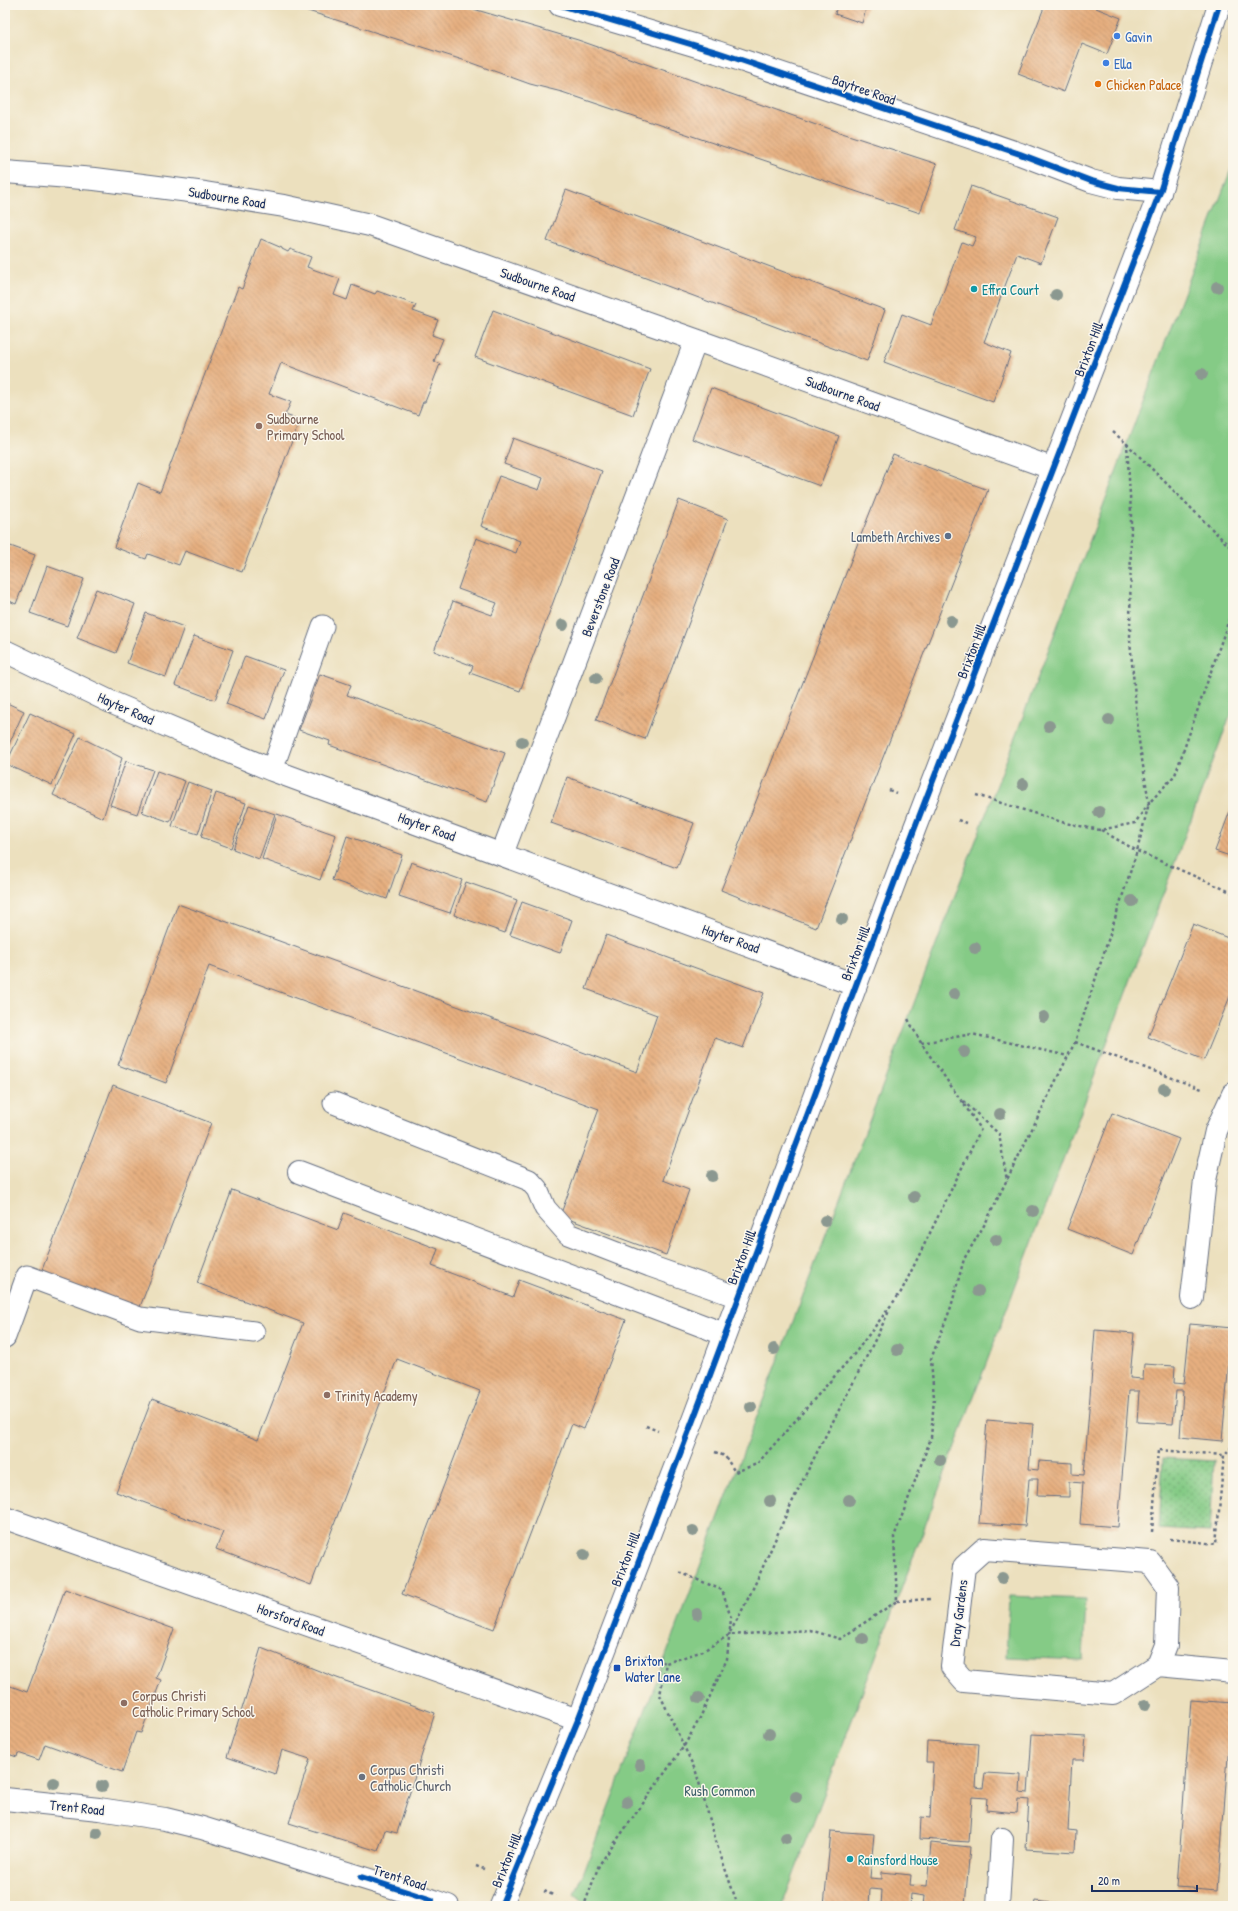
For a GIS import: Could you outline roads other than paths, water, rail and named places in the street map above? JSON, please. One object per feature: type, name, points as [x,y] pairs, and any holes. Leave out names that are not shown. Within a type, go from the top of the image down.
[{"type":"main road","name":"Baytree Road","points":[[560,5],[717,52],[1060,168],[1091,180],[1118,188],[1160,192]]},
{"type":"main road","name":"Brixton Hill","points":[[501,1906],[578,1720],[855,986],[1160,192],[1219,5]]},
{"type":"main road","name":"Sudbourne Road","points":[[5,172],[95,179],[205,193],[284,206],[370,225],[696,340],[1054,469]]},
{"type":"main road","name":"Beverstone Road","points":[[502,854],[696,340]]},
{"type":"main road","name":"Hayter Road","points":[[5,651],[116,704],[272,770],[855,986]]},
{"type":"main road","points":[[1192,1298],[1205,1180],[1216,1131],[1231,1104]]},
{"type":"main road","points":[[298,1172],[724,1334]]},
{"type":"main road","name":"Horsford Road","points":[[5,1518],[578,1720]]},
{"type":"main road","name":"Dray Gardens","points":[[984,1549],[1150,1562],[1168,1587],[1166,1644],[1158,1665],[1113,1694],[964,1681],[952,1667],[964,1567],[984,1549]]},
{"type":"main road","points":[[1158,1665],[1233,1672]]},
{"type":"main road","name":"Trent Road","points":[[5,1799],[99,1809],[165,1819],[247,1842],[448,1906]]},
{"type":"main road","points":[[998,1906],[1002,1839]]},
{"type":"lane","points":[[272,770],[323,626]]},
{"type":"lane","points":[[334,1103],[529,1180],[537,1189],[545,1208],[568,1234],[650,1266],[738,1297]]},
{"type":"lane","points":[[5,1337],[27,1276],[140,1318],[254,1332]]},
{"type":"place","name":"Gavin","points":[[1117,36]]},
{"type":"place","name":"Ella","points":[[1106,63]]},
{"type":"place","name":"Chicken Palace","points":[[1098,84]]},
{"type":"place","name":"Effra Court","points":[[974,289]]},
{"type":"place","name":"Sudbourne Primary School","points":[[259,426]]},
{"type":"place","name":"Lambeth Archives","points":[[948,536]]},
{"type":"place","name":"Trinity Academy","points":[[327,1395]]},
{"type":"place","name":"Brixton Water Lane","points":[[617,1668]]},
{"type":"place","name":"Corpus Christi Catholic Primary School","points":[[124,1703]]},
{"type":"place","name":"Corpus Christi Catholic Church","points":[[362,1777]]},
{"type":"place","name":"Rainsford House","points":[[850,1859]]},
{"type":"park label","name":"Rush Common","points":[[720,1790]]}]
